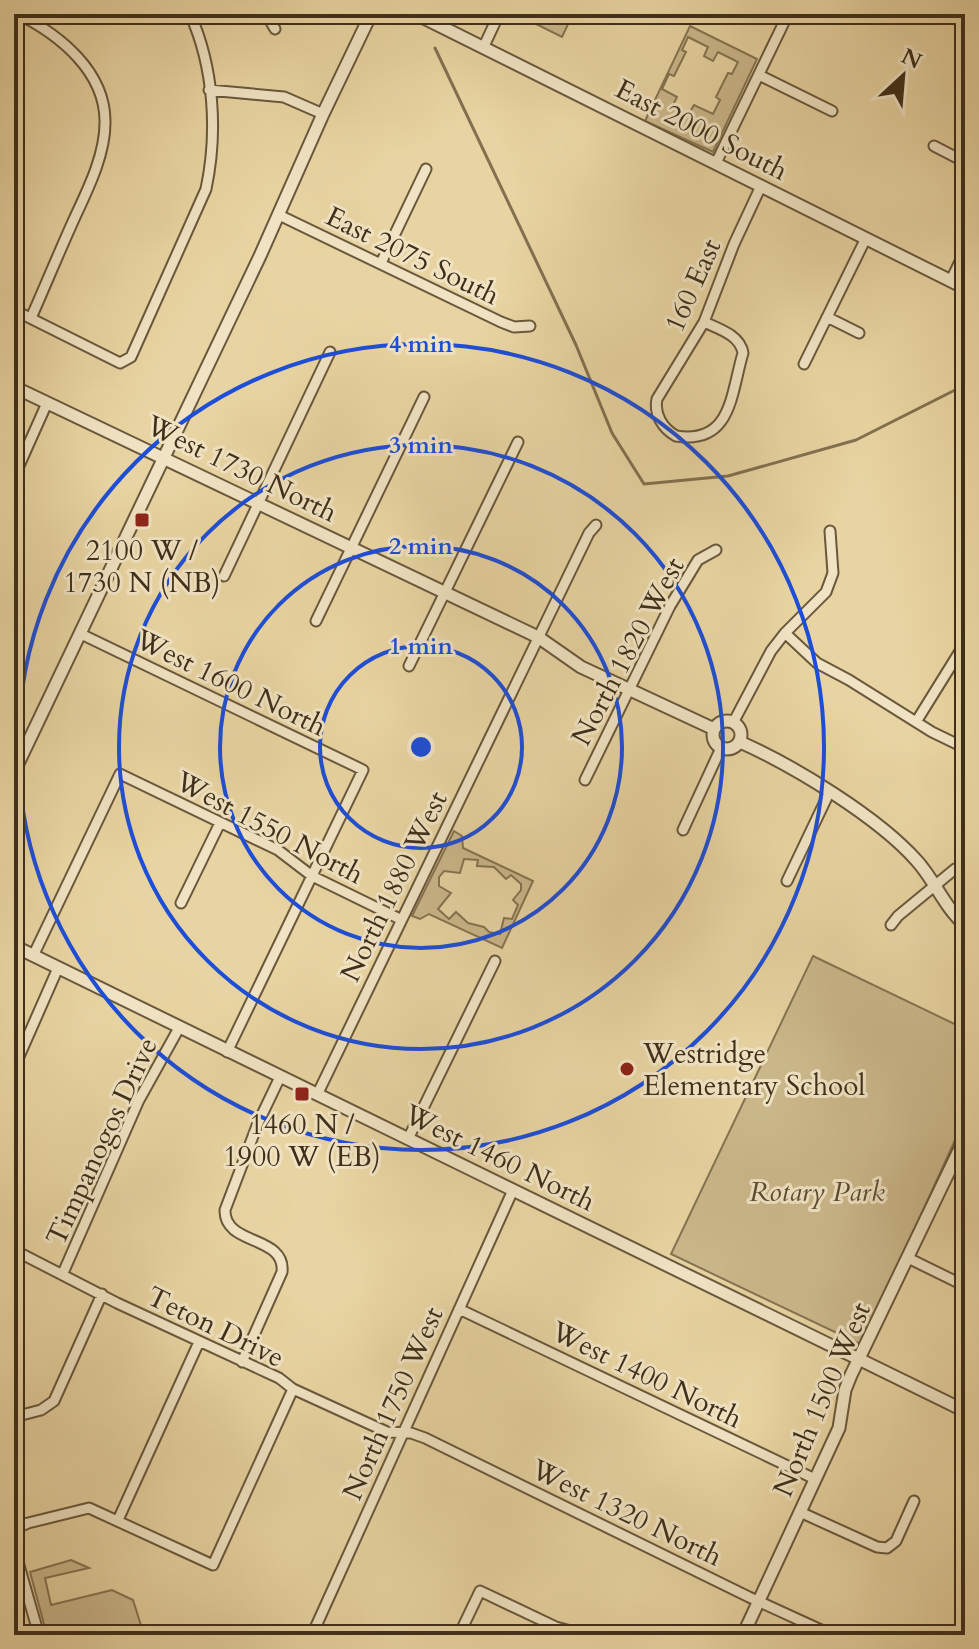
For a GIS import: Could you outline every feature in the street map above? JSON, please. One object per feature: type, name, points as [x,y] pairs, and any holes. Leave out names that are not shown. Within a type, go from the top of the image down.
[{"type":"street","points":[[18,14],[58,38],[77,56],[92,76],[101,98],[105,123],[102,148],[86,195],[31,318]]},
{"type":"street","points":[[14,310],[120,363],[131,357],[206,189],[212,148],[209,90],[204,48],[190,14]]},
{"type":"street","points":[[266,14],[275,29]]},
{"type":"street","points":[[14,772],[260,256],[371,14]]},
{"type":"street","name":"East 2000 South","points":[[416,14],[965,288]]},
{"type":"street","points":[[484,46],[499,14]]},
{"type":"street","points":[[716,163],[788,14]]},
{"type":"street","points":[[759,75],[832,111]]},
{"type":"street","points":[[209,90],[284,97],[323,114]]},
{"type":"street","points":[[934,146],[965,162]]},
{"type":"street","points":[[381,263],[426,169]]},
{"type":"street","name":"160 East","points":[[704,322],[736,338],[743,353],[721,424],[709,433],[692,437],[676,436],[667,430],[658,417],[657,399],[704,322],[734,244],[761,186]]},
{"type":"street","name":"East 2075 South","points":[[279,215],[501,322],[514,327],[530,326]]},
{"type":"street","points":[[804,364],[866,238]]},
{"type":"street","points":[[951,280],[965,251]]},
{"type":"street","points":[[827,317],[859,333]]},
{"type":"street","points":[[224,576],[330,352]]},
{"type":"street","name":"West 1730 North","points":[[14,387],[538,637],[581,667],[714,729]]},
{"type":"street","points":[[316,621],[424,397]]},
{"type":"street","points":[[14,477],[47,403]]},
{"type":"street","points":[[409,666],[518,442]]},
{"type":"street","name":"North 1880 West","points":[[317,1095],[538,637],[589,533],[596,525]]},
{"type":"street","points":[[733,723],[771,651],[826,592],[833,573],[830,531]]},
{"type":"street","name":"North 1820 West","points":[[585,780],[670,606],[698,560],[716,550]]},
{"type":"street","points":[[785,633],[817,663],[965,748]]},
{"type":"street","name":"West 1600 North","points":[[81,634],[363,770],[312,876]]},
{"type":"street","points":[[916,722],[965,643]]},
{"type":"street","points":[[722,722],[733,723],[741,731],[740,742],[732,749],[721,748],[714,740],[714,729],[722,722]]},
{"type":"street","points":[[740,742],[785,765],[863,814],[917,861],[965,925]]},
{"type":"street","points":[[683,830],[721,748]]},
{"type":"street","name":"West 1550 North","points":[[33,956],[120,774],[278,850],[312,876],[400,919]]},
{"type":"street","points":[[787,881],[829,793]]},
{"type":"street","points":[[181,903],[220,823]]},
{"type":"street","points":[[891,925],[955,869]]},
{"type":"street","points":[[227,1052],[312,876]]},
{"type":"street","name":"West 1460 North","points":[[14,946],[965,1411]]},
{"type":"street","points":[[408,1139],[495,961]]},
{"type":"street","points":[[14,1068],[58,968]]},
{"type":"street","name":"Timpanogos Drive","points":[[63,1273],[139,1100],[179,1028]]},
{"type":"street","points":[[242,1362],[282,1272],[281,1259],[276,1251],[232,1229],[226,1221],[225,1210],[258,1123],[280,1077]]},
{"type":"street","name":"North 1500 West","points":[[743,1635],[839,1428],[845,1390],[965,1138]]},
{"type":"street","name":"North 1750 West","points":[[312,1635],[513,1190]]},
{"type":"street","name":"Teton Drive","points":[[14,1250],[279,1378],[293,1389],[387,1432],[402,1433]]},
{"type":"street","points":[[908,1258],[965,1286]]},
{"type":"street","points":[[14,1417],[41,1410],[54,1401],[102,1294]]},
{"type":"street","name":"West 1400 North","points":[[459,1309],[815,1479]]},
{"type":"street","points":[[118,1520],[199,1342]]},
{"type":"street","points":[[14,1529],[86,1507],[213,1565],[293,1389]]},
{"type":"street","name":"West 1320 North","points":[[402,1433],[425,1438],[832,1635]]},
{"type":"street","points":[[800,1512],[877,1547],[887,1548],[896,1541],[914,1501]]},
{"type":"street","points":[[14,1548],[39,1635]]},
{"type":"street","points":[[459,1635],[480,1591],[556,1627],[585,1635]]},
{"type":"street","points":[[962,1635],[965,1629]]},
{"type":"green space","points":[[516,14],[573,14],[562,37]]},
{"type":"green space","points":[[690,26],[757,59],[713,152],[645,121]],"holes":[[[688,37],[708,47],[704,56],[713,61],[718,52],[738,62],[732,74],[728,73],[716,97],[720,100],[713,114],[694,105],[688,115],[672,107],[677,97],[662,89],[669,74],[674,76],[686,52],[682,50]]]},
{"type":"green space","points":[[454,831],[462,836],[463,848],[533,881],[502,948],[429,914],[420,919],[412,916]],"holes":[[[464,859],[478,860],[477,866],[494,867],[506,879],[511,875],[521,884],[521,890],[513,900],[518,905],[512,919],[504,918],[500,934],[468,923],[456,912],[449,919],[438,909],[451,893],[439,886],[439,877],[444,871],[460,873]]]},
{"type":"green space","name":"Rotary Park","points":[[813,956],[965,1029],[965,1118],[862,1345],[671,1254]]},
{"type":"green space","points":[[71,1560],[89,1568],[45,1578],[51,1605],[112,1590],[133,1600],[144,1635],[47,1635],[30,1572]]},
{"type":"waterway","points":[[435,48],[576,345],[612,433],[644,484],[728,476],[856,440],[965,385]]},
{"type":"place","name":"2100 W / 1730 N (NB)","points":[[142,520]]},
{"type":"place","name":"Westridge Elementary School","points":[[627,1069]]},
{"type":"place","name":"1460 N / 1900 W (EB)","points":[[302,1094]]}]
